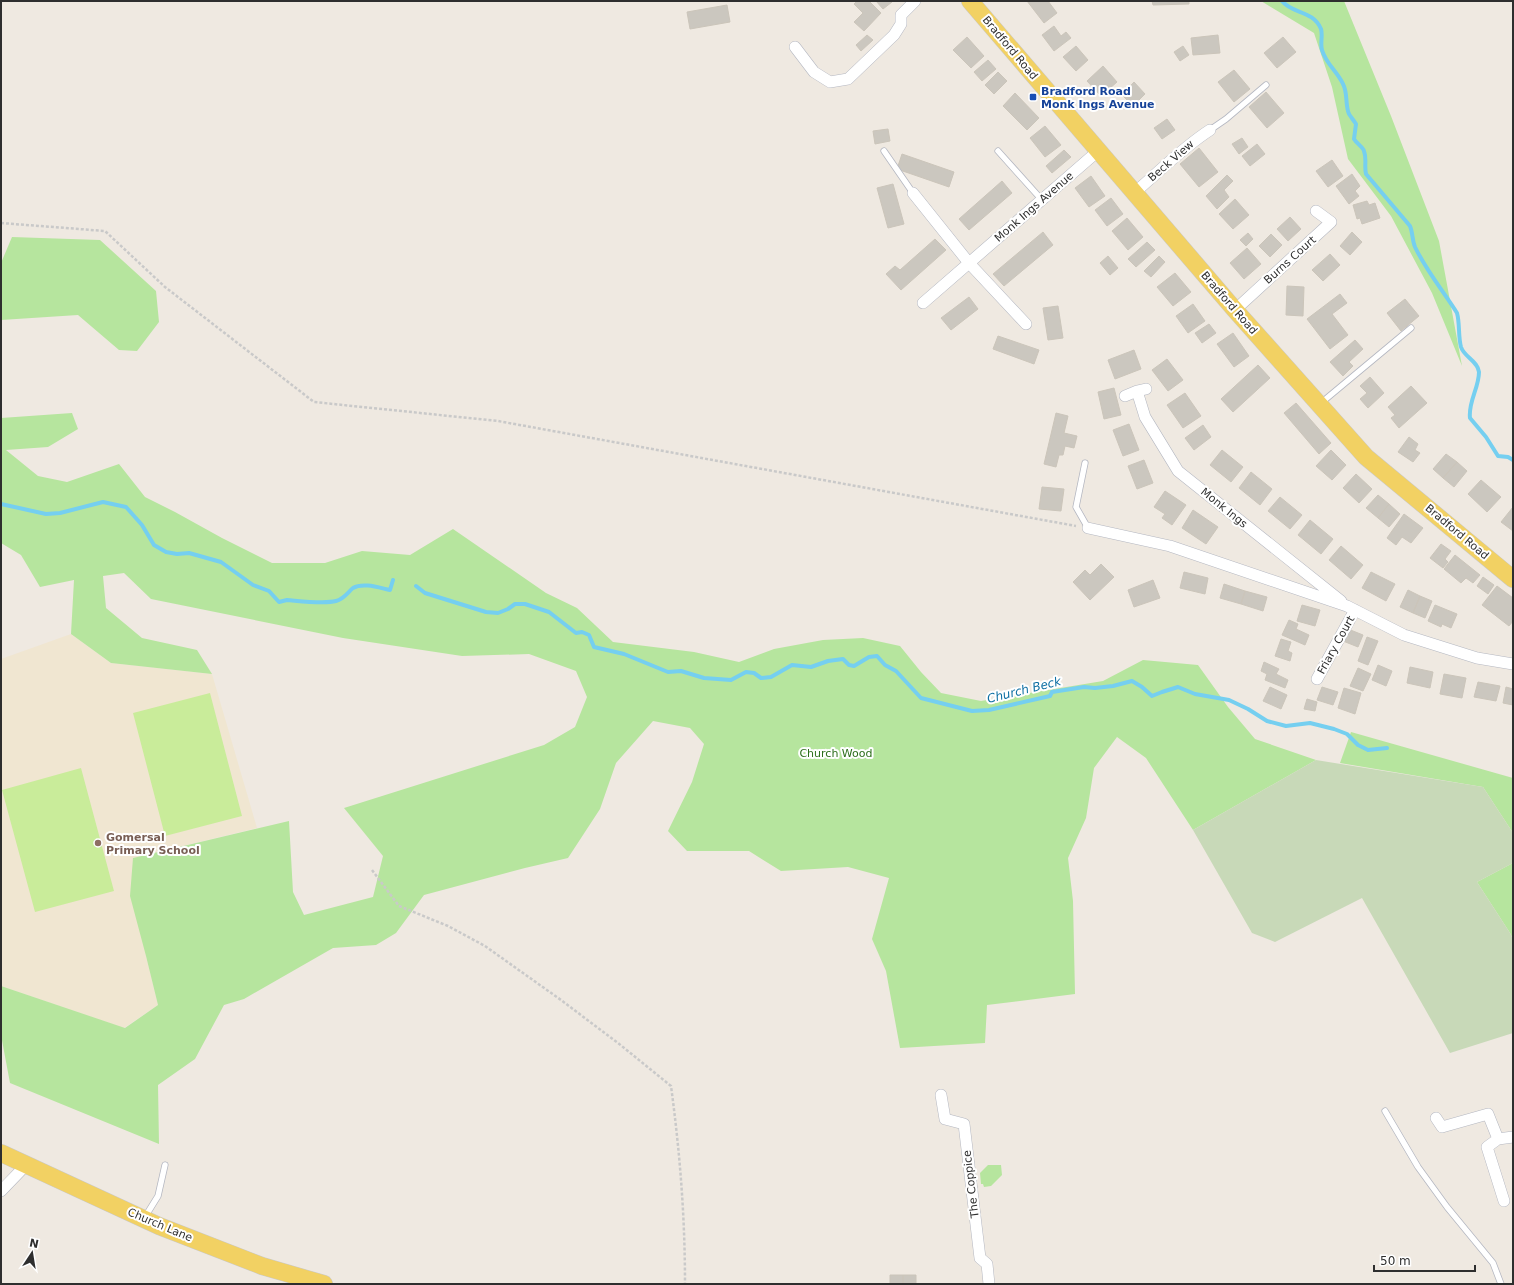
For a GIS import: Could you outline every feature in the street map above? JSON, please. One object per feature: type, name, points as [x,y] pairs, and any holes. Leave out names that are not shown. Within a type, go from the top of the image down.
[{"type":"main road","name":"Bradford Road","points":[[970,1],[1235,310],[1366,457],[1513,579]]},
{"type":"main road","name":"Church Lane","points":[[1,1153],[159,1226],[305,1282],[324,1284]]},
{"type":"street","points":[[796,47],[814,72],[830,82],[848,79],[894,35],[901,24],[901,15],[915,1]]},
{"type":"street","name":"Beck View","points":[[1134,193],[1181,150],[1210,130]]},
{"type":"street","name":"Monk Ings Avenue","points":[[923,303],[1098,152]]},
{"type":"street","points":[[913,194],[969,263],[1026,324]]},
{"type":"street","name":"Burns Court","points":[[1235,310],[1331,222],[1316,212]]},
{"type":"street","name":"Monk Ings","points":[[1125,396],[1142,390],[1145,417],[1178,471],[1351,608]]},
{"type":"street","name":"Monk Ings","points":[[1088,528],[1170,546],[1351,608],[1404,635],[1477,658],[1513,664]]},
{"type":"street","name":"Friary Court","points":[[1317,679],[1351,608]]},
{"type":"street","name":"The Coppice","points":[[941,1095],[945,1119],[964,1124],[980,1258],[987,1264],[989,1284]]},
{"type":"street","points":[[1436,1118],[1442,1127],[1488,1114],[1498,1138]]},
{"type":"street","points":[[1504,1201],[1487,1147],[1498,1138],[1513,1137]]},
{"type":"street","points":[[1,1191],[27,1164]]},
{"type":"lane","points":[[1210,130],[1226,119],[1266,85]]},
{"type":"lane","points":[[998,151],[1042,200]]},
{"type":"lane","points":[[884,152],[913,194]]},
{"type":"lane","points":[[1320,405],[1411,328]]},
{"type":"lane","points":[[1085,463],[1076,507],[1088,528]]},
{"type":"lane","points":[[1385,1111],[1418,1167],[1447,1207],[1493,1263],[1501,1284]]},
{"type":"lane","points":[[144,1219],[158,1196],[165,1165]]},
{"type":"path","points":[[1,223],[105,231],[165,287],[314,402],[498,421],[1088,528]]},
{"type":"path","points":[[372,870],[399,906],[448,926],[485,946],[572,1008],[671,1086],[681,1166],[685,1284]]},
{"type":"shaded area","name":"Gomersal Primary School","points":[[71,634],[111,663],[212,674],[257,828],[133,858],[146,956],[158,1005],[124,1028],[1,986],[1,659]]},
{"type":"green space","points":[[1261,1],[1344,1],[1391,116],[1439,241],[1462,366],[1432,293],[1391,216],[1348,159],[1332,87],[1314,33]]},
{"type":"green space","points":[[12,237],[100,240],[156,291],[159,322],[137,351],[119,350],[78,315],[1,320],[1,263]]},
{"type":"green space","name":"Church Wood","points":[[72,413],[78,429],[48,447],[6,450],[38,476],[67,482],[119,464],[145,497],[272,563],[325,563],[362,551],[410,555],[453,529],[546,593],[577,608],[613,642],[694,652],[739,662],[774,649],[823,640],[863,638],[900,646],[921,672],[941,693],[981,701],[1103,681],[1143,660],[1198,665],[1228,707],[1255,739],[1316,760],[1193,830],[1146,758],[1117,737],[1094,768],[1086,818],[1068,858],[1073,901],[1075,994],[987,1005],[985,1043],[900,1048],[886,971],[872,939],[889,878],[848,867],[781,871],[749,851],[687,851],[668,831],[692,782],[704,744],[690,728],[653,721],[616,763],[600,809],[568,858],[424,895],[396,933],[376,945],[333,948],[244,999],[224,1005],[195,1059],[158,1085],[159,1144],[10,1083],[1,1035],[1,986],[125,1028],[158,1005],[130,896],[133,858],[289,821],[293,892],[304,915],[373,897],[383,856],[344,808],[544,745],[575,727],[587,697],[576,671],[529,654],[462,656],[343,638],[151,599],[124,573],[103,576],[106,608],[142,638],[197,650],[212,674],[111,663],[71,634],[74,580],[40,587],[21,555],[1,543],[1,418]]},
{"type":"green space","points":[[210,693],[242,816],[165,836],[133,713]]},
{"type":"green space","points":[[1351,732],[1513,778],[1513,833],[1483,787],[1340,763]]},
{"type":"green space","points":[[1316,760],[1483,787],[1513,833],[1513,863],[1477,882],[1513,939],[1513,1033],[1450,1053],[1362,898],[1275,942],[1252,933],[1193,830]]},
{"type":"green space","points":[[81,768],[114,891],[35,912],[2,790]]},
{"type":"green space","points":[[1513,863],[1513,939],[1477,882]]},
{"type":"green space","points":[[988,1165],[1001,1165],[1002,1175],[991,1186],[984,1187],[983,1184],[981,1184],[980,1173]]},
{"type":"building","points":[[857,1],[869,1],[881,13],[864,31],[854,22],[863,13],[854,4]]},
{"type":"building","points":[[876,1],[891,1],[892,2],[883,9]]},
{"type":"building","points":[[1027,1],[1048,1],[1057,13],[1044,23]]},
{"type":"building","points":[[1152,1],[1189,1],[1189,4],[1153,5]]},
{"type":"building","points":[[727,5],[730,22],[690,29],[687,12]]},
{"type":"building","points":[[1054,26],[1061,36],[1066,32],[1071,38],[1054,51],[1042,35]]},
{"type":"building","points":[[867,35],[873,40],[861,51],[856,45]]},
{"type":"building","points":[[1218,35],[1220,53],[1193,55],[1191,38]]},
{"type":"building","points":[[967,37],[984,56],[971,68],[953,50]]},
{"type":"building","points":[[1283,37],[1296,52],[1277,68],[1264,53]]},
{"type":"building","points":[[1076,46],[1088,60],[1076,71],[1063,57]]},
{"type":"building","points":[[1183,46],[1189,55],[1180,61],[1174,52]]},
{"type":"building","points":[[988,60],[996,69],[982,81],[974,72]]},
{"type":"building","points":[[1103,66],[1117,82],[1101,96],[1087,81]]},
{"type":"building","points":[[1234,70],[1250,89],[1234,102],[1218,82]]},
{"type":"building","points":[[998,72],[1007,81],[994,94],[985,85]]},
{"type":"building","points":[[1134,82],[1145,94],[1133,106],[1122,95]]},
{"type":"building","points":[[1266,92],[1284,113],[1267,128],[1249,107]]},
{"type":"building","points":[[1015,93],[1039,118],[1027,130],[1003,106]]},
{"type":"building","points":[[1167,119],[1175,130],[1162,139],[1154,128]]},
{"type":"building","points":[[1045,126],[1061,145],[1045,157],[1030,138]]},
{"type":"building","points":[[888,129],[890,141],[875,144],[873,131]]},
{"type":"building","points":[[1242,138],[1248,147],[1239,154],[1232,144]]},
{"type":"building","points":[[1257,144],[1265,154],[1250,166],[1242,156]]},
{"type":"building","points":[[1199,148],[1218,172],[1199,187],[1180,164]]},
{"type":"building","points":[[1064,150],[1071,157],[1052,173],[1046,166]]},
{"type":"building","points":[[902,154],[954,172],[949,187],[897,169]]},
{"type":"building","points":[[1332,160],[1343,176],[1328,187],[1316,171]]},
{"type":"building","points":[[1352,174],[1360,186],[1355,191],[1359,196],[1349,204],[1336,186]]},
{"type":"building","points":[[1227,175],[1233,181],[1224,190],[1229,197],[1217,209],[1206,196]]},
{"type":"building","points":[[1091,176],[1105,196],[1089,207],[1075,188]]},
{"type":"building","points":[[1002,181],[1012,193],[969,230],[959,219]]},
{"type":"building","points":[[893,184],[904,224],[888,228],[877,188]]},
{"type":"building","points":[[1111,198],[1123,214],[1107,226],[1095,210]]},
{"type":"building","points":[[1235,199],[1249,215],[1233,229],[1219,214]]},
{"type":"building","points":[[1367,201],[1369,205],[1375,203],[1380,218],[1362,224],[1360,218],[1357,219],[1353,205]]},
{"type":"building","points":[[1290,217],[1301,229],[1288,241],[1277,229]]},
{"type":"building","points":[[1127,218],[1143,237],[1128,250],[1112,231]]},
{"type":"building","points":[[1043,232],[1053,245],[1004,286],[993,274]]},
{"type":"building","points":[[1352,232],[1362,242],[1350,255],[1340,246]]},
{"type":"building","points":[[1248,233],[1253,239],[1246,246],[1240,240]]},
{"type":"building","points":[[1271,234],[1282,245],[1270,257],[1259,246]]},
{"type":"building","points":[[935,239],[946,250],[901,290],[886,274],[895,266],[900,270]]},
{"type":"building","points":[[1147,242],[1155,250],[1136,267],[1128,259]]},
{"type":"building","points":[[1247,248],[1261,264],[1244,279],[1230,263]]},
{"type":"building","points":[[1330,254],[1340,265],[1323,281],[1312,270]]},
{"type":"building","points":[[1108,256],[1118,268],[1110,275],[1100,263]]},
{"type":"building","points":[[1159,256],[1165,262],[1151,277],[1144,271]]},
{"type":"building","points":[[1175,273],[1191,292],[1173,306],[1157,287]]},
{"type":"building","points":[[1287,286],[1304,287],[1303,316],[1286,315]]},
{"type":"building","points":[[1340,294],[1347,303],[1332,314],[1348,335],[1330,349],[1307,319]]},
{"type":"building","points":[[969,297],[978,309],[951,330],[941,318]]},
{"type":"building","points":[[1405,299],[1419,316],[1401,331],[1387,313]]},
{"type":"building","points":[[1193,304],[1205,321],[1188,333],[1176,316]]},
{"type":"building","points":[[1058,306],[1063,338],[1048,340],[1043,308]]},
{"type":"building","points":[[1209,324],[1216,333],[1202,343],[1195,333]]},
{"type":"building","points":[[1233,333],[1249,356],[1234,367],[1217,344]]},
{"type":"building","points":[[998,336],[1039,350],[1034,364],[993,349]]},
{"type":"building","points":[[1355,340],[1363,349],[1349,362],[1353,366],[1343,376],[1330,362]]},
{"type":"building","points":[[1134,350],[1141,369],[1115,379],[1108,360]]},
{"type":"building","points":[[1167,359],[1183,380],[1168,391],[1152,370]]},
{"type":"building","points":[[1258,365],[1270,378],[1233,412],[1221,399]]},
{"type":"building","points":[[1370,377],[1384,393],[1368,408],[1360,399],[1367,393],[1360,386]]},
{"type":"building","points":[[1411,386],[1427,403],[1399,428],[1391,418],[1395,415],[1388,407]]},
{"type":"building","points":[[1114,388],[1121,415],[1104,419],[1098,392]]},
{"type":"building","points":[[1185,393],[1201,416],[1183,428],[1167,405]]},
{"type":"building","points":[[1296,403],[1331,443],[1319,454],[1284,413]]},
{"type":"building","points":[[1056,413],[1068,416],[1064,433],[1077,436],[1074,448],[1065,446],[1063,455],[1059,455],[1056,467],[1044,464]]},
{"type":"building","points":[[1129,424],[1139,450],[1123,456],[1113,430]]},
{"type":"building","points":[[1203,425],[1211,437],[1194,450],[1185,438]]},
{"type":"building","points":[[1409,437],[1418,444],[1415,450],[1420,453],[1413,462],[1398,452]]},
{"type":"building","points":[[1222,450],[1243,467],[1231,482],[1210,465]]},
{"type":"building","points":[[1331,450],[1346,465],[1332,480],[1316,466]]},
{"type":"building","points":[[1446,454],[1457,462],[1443,478],[1433,469]]},
{"type":"building","points":[[1144,460],[1153,483],[1137,489],[1128,466]]},
{"type":"building","points":[[1457,462],[1467,471],[1454,487],[1443,478]]},
{"type":"building","points":[[1251,472],[1272,489],[1260,505],[1239,488]]},
{"type":"building","points":[[1356,474],[1372,489],[1359,503],[1343,488]]},
{"type":"building","points":[[1481,480],[1501,497],[1487,512],[1468,494]]},
{"type":"building","points":[[1042,487],[1064,489],[1061,511],[1039,509]]},
{"type":"building","points":[[1165,491],[1186,505],[1172,525],[1162,518],[1165,514],[1154,507]]},
{"type":"building","points":[[1378,495],[1389,504],[1378,518],[1366,508]]},
{"type":"building","points":[[1280,497],[1302,515],[1290,529],[1268,511]]},
{"type":"building","points":[[1389,504],[1400,514],[1389,527],[1378,518]]},
{"type":"building","points":[[1513,507],[1513,531],[1501,522]]},
{"type":"building","points":[[1193,510],[1218,527],[1206,544],[1182,528]]},
{"type":"building","points":[[1404,514],[1423,528],[1411,543],[1402,537],[1396,545],[1387,538]]},
{"type":"building","points":[[1310,520],[1333,539],[1321,554],[1298,535]]},
{"type":"building","points":[[1441,544],[1451,551],[1445,559],[1448,562],[1443,568],[1430,558]]},
{"type":"building","points":[[1341,546],[1363,565],[1351,579],[1329,560]]},
{"type":"building","points":[[1455,555],[1480,575],[1473,583],[1466,578],[1461,583],[1444,569]]},
{"type":"building","points":[[1101,564],[1114,577],[1090,600],[1073,582],[1085,570],[1090,575]]},
{"type":"building","points":[[1184,572],[1208,578],[1205,594],[1180,588]]},
{"type":"building","points":[[1371,572],[1395,584],[1386,601],[1362,588]]},
{"type":"building","points":[[1483,577],[1494,585],[1488,594],[1477,586]]},
{"type":"building","points":[[1153,580],[1160,598],[1134,607],[1128,590]]},
{"type":"building","points":[[1224,584],[1245,591],[1241,604],[1220,598]]},
{"type":"building","points":[[1497,586],[1513,598],[1513,621],[1509,626],[1482,605]]},
{"type":"building","points":[[1408,590],[1420,596],[1413,613],[1400,607]]},
{"type":"building","points":[[1245,591],[1267,597],[1263,611],[1241,604]]},
{"type":"building","points":[[1420,596],[1432,601],[1425,618],[1413,613]]},
{"type":"building","points":[[1302,605],[1320,610],[1315,626],[1297,621]]},
{"type":"building","points":[[1435,605],[1457,614],[1451,628],[1442,624],[1441,627],[1428,621]]},
{"type":"building","points":[[1289,620],[1298,624],[1296,629],[1309,635],[1305,645],[1282,635]]},
{"type":"building","points":[[1348,629],[1363,635],[1358,647],[1343,641]]},
{"type":"building","points":[[1367,637],[1378,641],[1368,665],[1358,661]]},
{"type":"building","points":[[1281,639],[1291,642],[1288,651],[1292,653],[1290,661],[1275,656]]},
{"type":"building","points":[[1264,662],[1279,669],[1276,674],[1288,680],[1285,688],[1265,680],[1267,674],[1261,671]]},
{"type":"building","points":[[1378,665],[1392,671],[1386,686],[1372,680]]},
{"type":"building","points":[[1410,667],[1433,672],[1430,688],[1407,683]]},
{"type":"building","points":[[1358,668],[1371,674],[1363,691],[1350,686]]},
{"type":"building","points":[[1444,674],[1466,678],[1462,698],[1440,694]]},
{"type":"building","points":[[1478,682],[1500,686],[1496,701],[1474,697]]},
{"type":"building","points":[[1270,687],[1287,695],[1281,709],[1263,701]]},
{"type":"building","points":[[1322,687],[1338,692],[1333,705],[1317,700]]},
{"type":"building","points":[[1506,687],[1513,689],[1513,705],[1503,703]]},
{"type":"building","points":[[1344,688],[1361,693],[1355,714],[1338,708]]},
{"type":"building","points":[[1307,699],[1317,702],[1315,711],[1304,709]]},
{"type":"building","points":[[890,1275],[903,1275],[903,1284],[890,1284]]},
{"type":"building","points":[[903,1275],[916,1275],[916,1284],[903,1284]]},
{"type":"waterway","points":[[1282,1],[1291,8],[1313,18],[1321,29],[1321,45],[1324,55],[1341,79],[1345,88],[1349,114],[1356,124],[1354,139],[1365,154],[1366,174],[1410,226],[1414,244],[1419,256],[1457,313],[1461,347],[1465,354],[1474,362],[1479,372],[1479,378],[1471,406],[1470,418],[1486,437],[1498,456],[1508,457],[1513,460]]},
{"type":"waterway","name":"Church Beck","points":[[1,504],[46,514],[60,513],[103,502],[126,507],[142,525],[154,545],[166,552],[177,554],[189,553],[221,562],[253,585],[269,591],[279,602],[287,600],[331,602],[341,599],[357,586],[372,586],[390,590],[393,580]]},
{"type":"waterway","name":"Church Beck","points":[[416,586],[425,593],[486,612],[498,613],[515,604],[525,604],[549,612],[576,633],[582,632],[589,635],[594,647],[624,654],[668,672],[681,671],[704,678],[731,680],[746,672],[754,673],[761,678],[771,677],[792,665],[811,667],[828,661],[843,659],[849,665],[854,666],[869,657],[877,656],[885,665],[896,671],[921,698],[972,711],[989,710],[1050,696],[1052,692],[1084,687],[1095,688],[1113,686],[1132,681],[1152,696],[1178,687],[1195,694],[1229,700],[1248,709],[1267,721],[1286,726],[1310,723],[1347,734],[1358,745],[1368,750],[1387,748]]},
{"type":"place","name":"Bradford Road Monk Ings Avenue","points":[[1033,97]]},
{"type":"place","name":"Gomersal Primary School","points":[[98,843]]}]
